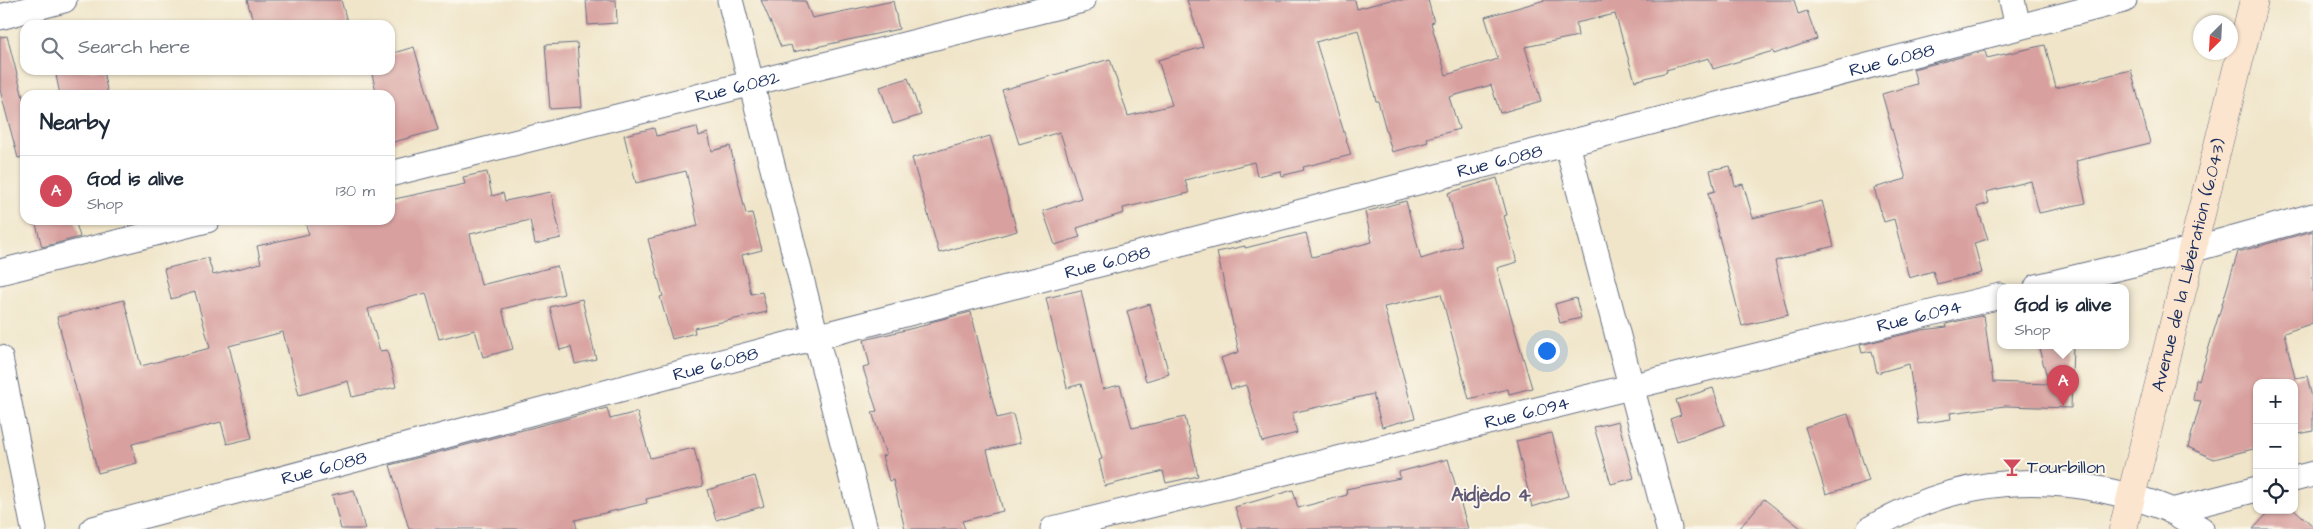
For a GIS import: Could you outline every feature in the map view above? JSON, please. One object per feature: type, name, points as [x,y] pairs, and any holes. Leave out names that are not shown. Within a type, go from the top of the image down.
[{"type":"main road","name":"Avenue de la Libération (6.043)","points":[[2123,529],[2254,0]]},
{"type":"street","points":[[0,17],[64,0]]},
{"type":"street","points":[[730,0],[865,529]]},
{"type":"street","name":"Rue 6.082","points":[[395,173],[1083,0]]},
{"type":"street","points":[[2012,0],[2018,27]]},
{"type":"street","name":"Rue 6.088","points":[[93,529],[816,337],[2124,0]]},
{"type":"street","points":[[1567,144],[1633,386],[1669,529]]},
{"type":"street","points":[[2049,284],[2191,250],[2313,216]]},
{"type":"street","points":[[0,272],[187,225]]},
{"type":"street","name":"Rue 6.094","points":[[1053,529],[1997,297]]},
{"type":"street","points":[[0,358],[34,529]]},
{"type":"street","points":[[2298,478],[2313,474]]},
{"type":"street","points":[[1870,529],[1894,514],[1950,493],[2009,482],[2070,483],[2131,496],[2171,511],[2201,529]]},
{"type":"street","points":[[2171,511],[2253,490]]},
{"type":"building","points":[[247,0],[341,0],[347,20],[253,20]]},
{"type":"building","points":[[586,0],[616,0],[617,23],[588,25]]},
{"type":"building","points":[[761,0],[805,1],[812,18],[893,1],[899,29],[793,52],[791,45],[781,47]]},
{"type":"building","points":[[1187,0],[1355,0],[1357,9],[1390,0],[1428,0],[1434,22],[1431,23],[1446,75],[1498,59],[1485,17],[1545,0],[1794,0],[1798,14],[1807,11],[1817,39],[1774,54],[1773,51],[1713,69],[1709,58],[1635,81],[1615,14],[1576,23],[1578,36],[1525,47],[1541,101],[1500,113],[1491,85],[1449,97],[1459,129],[1427,138],[1428,142],[1392,152],[1378,101],[1376,101],[1358,30],[1316,42],[1351,155],[1303,167],[1304,170],[1281,176],[1280,171],[1257,176],[1254,162],[1185,180],[1189,193],[1123,208],[1124,213],[1077,228],[1080,237],[1055,245],[1043,211],[1081,198],[1060,132],[1019,144],[1002,90],[1110,59],[1128,116],[1172,105],[1158,60],[1203,47]]},
{"type":"building","points":[[7,36],[21,90],[20,158],[18,158],[0,90],[0,37]]},
{"type":"building","points":[[577,43],[582,107],[550,109],[545,45]]},
{"type":"building","points":[[2045,45],[2056,88],[2131,70],[2150,143],[2076,161],[2086,203],[2039,213],[2031,181],[1986,192],[1989,203],[1977,207],[1988,239],[1974,243],[1982,273],[1937,284],[1933,271],[1909,278],[1894,219],[1884,222],[1874,188],[1906,179],[1882,94],[1917,84],[1913,69],[1985,51],[1987,58]]},
{"type":"building","points":[[414,47],[438,130],[395,142],[395,90],[376,90],[372,75],[395,75],[395,53]]},
{"type":"building","points":[[56,75],[104,75],[107,90],[59,90]]},
{"type":"building","points":[[908,78],[921,115],[893,124],[880,87]]},
{"type":"building","points":[[697,127],[699,136],[708,133],[712,151],[730,146],[746,214],[752,213],[762,250],[742,255],[751,294],[762,292],[767,312],[694,328],[695,333],[672,339],[660,297],[663,296],[648,239],[698,226],[686,171],[636,183],[624,135],[654,128],[656,136]]},
{"type":"building","points":[[990,136],[1017,231],[939,253],[912,158]]},
{"type":"building","points":[[1730,166],[1735,186],[1743,184],[1753,218],[1822,201],[1834,246],[1775,261],[1788,315],[1742,326],[1708,193],[1715,191],[1710,170]]},
{"type":"building","points":[[487,172],[492,196],[503,193],[505,201],[551,192],[561,238],[535,244],[530,220],[470,234],[481,285],[557,266],[564,294],[502,309],[513,349],[483,357],[475,330],[439,339],[426,293],[368,309],[380,351],[387,350],[396,387],[352,397],[348,381],[299,395],[283,332],[229,346],[252,438],[227,444],[221,422],[132,444],[137,463],[98,473],[57,317],[124,300],[141,366],[210,348],[195,292],[171,299],[164,269],[208,258],[213,275],[261,263],[257,246],[309,234],[306,225],[395,225],[395,199],[465,184],[463,177]]},
{"type":"building","points":[[1497,178],[1507,215],[1504,216],[1517,262],[1497,268],[1532,388],[1509,394],[1508,389],[1469,399],[1441,294],[1384,307],[1415,418],[1382,427],[1373,394],[1292,413],[1297,433],[1262,442],[1246,385],[1231,389],[1221,358],[1239,352],[1217,252],[1245,246],[1245,248],[1306,233],[1312,257],[1372,242],[1365,212],[1406,201],[1421,259],[1462,246],[1448,193]]},
{"type":"building","points":[[36,225],[76,225],[80,237],[42,247]]},
{"type":"building","points":[[2313,231],[2313,323],[2284,333],[2295,378],[2307,376],[2313,402],[2313,431],[2298,434],[2298,379],[2253,379],[2253,449],[2214,459],[2188,447],[2201,401],[2193,400],[2196,379],[2199,380],[2238,252]]},
{"type":"building","points":[[1081,290],[1103,389],[1120,385],[1132,428],[1185,417],[1198,476],[1166,483],[1163,471],[1105,486],[1099,460],[1102,459],[1081,384],[1067,388],[1046,298]]},
{"type":"building","points":[[1576,298],[1581,318],[1560,323],[1555,304]]},
{"type":"building","points":[[582,299],[596,359],[575,364],[571,347],[560,350],[550,307]]},
{"type":"building","points":[[1150,304],[1169,374],[1146,381],[1127,311]]},
{"type":"building","points":[[971,312],[997,418],[1013,414],[1020,443],[987,450],[1003,511],[962,521],[965,529],[905,529],[893,480],[889,481],[882,456],[886,455],[872,412],[877,411],[863,368],[870,366],[864,340]]},
{"type":"building","points":[[1984,315],[1993,382],[2049,384],[2039,349],[2073,349],[2071,408],[2005,406],[1950,413],[1951,419],[1918,424],[1909,364],[1877,373],[1872,351],[1862,353],[1860,345],[1922,330],[1947,327],[1946,324]]},
{"type":"building","points":[[1713,388],[1725,425],[1677,441],[1670,419],[1681,415],[1676,400]]},
{"type":"building","points":[[607,408],[610,419],[637,412],[650,458],[694,448],[703,486],[646,499],[647,503],[575,520],[577,529],[409,529],[390,465]]},
{"type":"building","points":[[1848,414],[1869,481],[1826,494],[1805,427]]},
{"type":"building","points":[[1618,421],[1634,478],[1611,484],[1594,427]]},
{"type":"building","points":[[1552,433],[1568,496],[1532,507],[1516,441]]},
{"type":"building","points":[[1448,459],[1468,529],[1242,529],[1235,507],[1293,490],[1298,508],[1347,495],[1346,489],[1400,478],[1399,472]]},
{"type":"building","points":[[755,476],[764,506],[716,520],[707,490]]},
{"type":"building","points":[[354,490],[365,529],[341,529],[332,495]]},
{"type":"building","points":[[1764,499],[1802,529],[1739,529]]},
{"type":"building","points":[[2298,513],[2313,526],[2313,529],[2253,529],[2267,514]]},
{"type":"place","name":"God is alive","points":[[2063,406]]},
{"type":"place","name":"Tourbillon","points":[[2012,467]]},
{"type":"district","name":"Aidjèdo 4","points":[[1491,494]]}]
